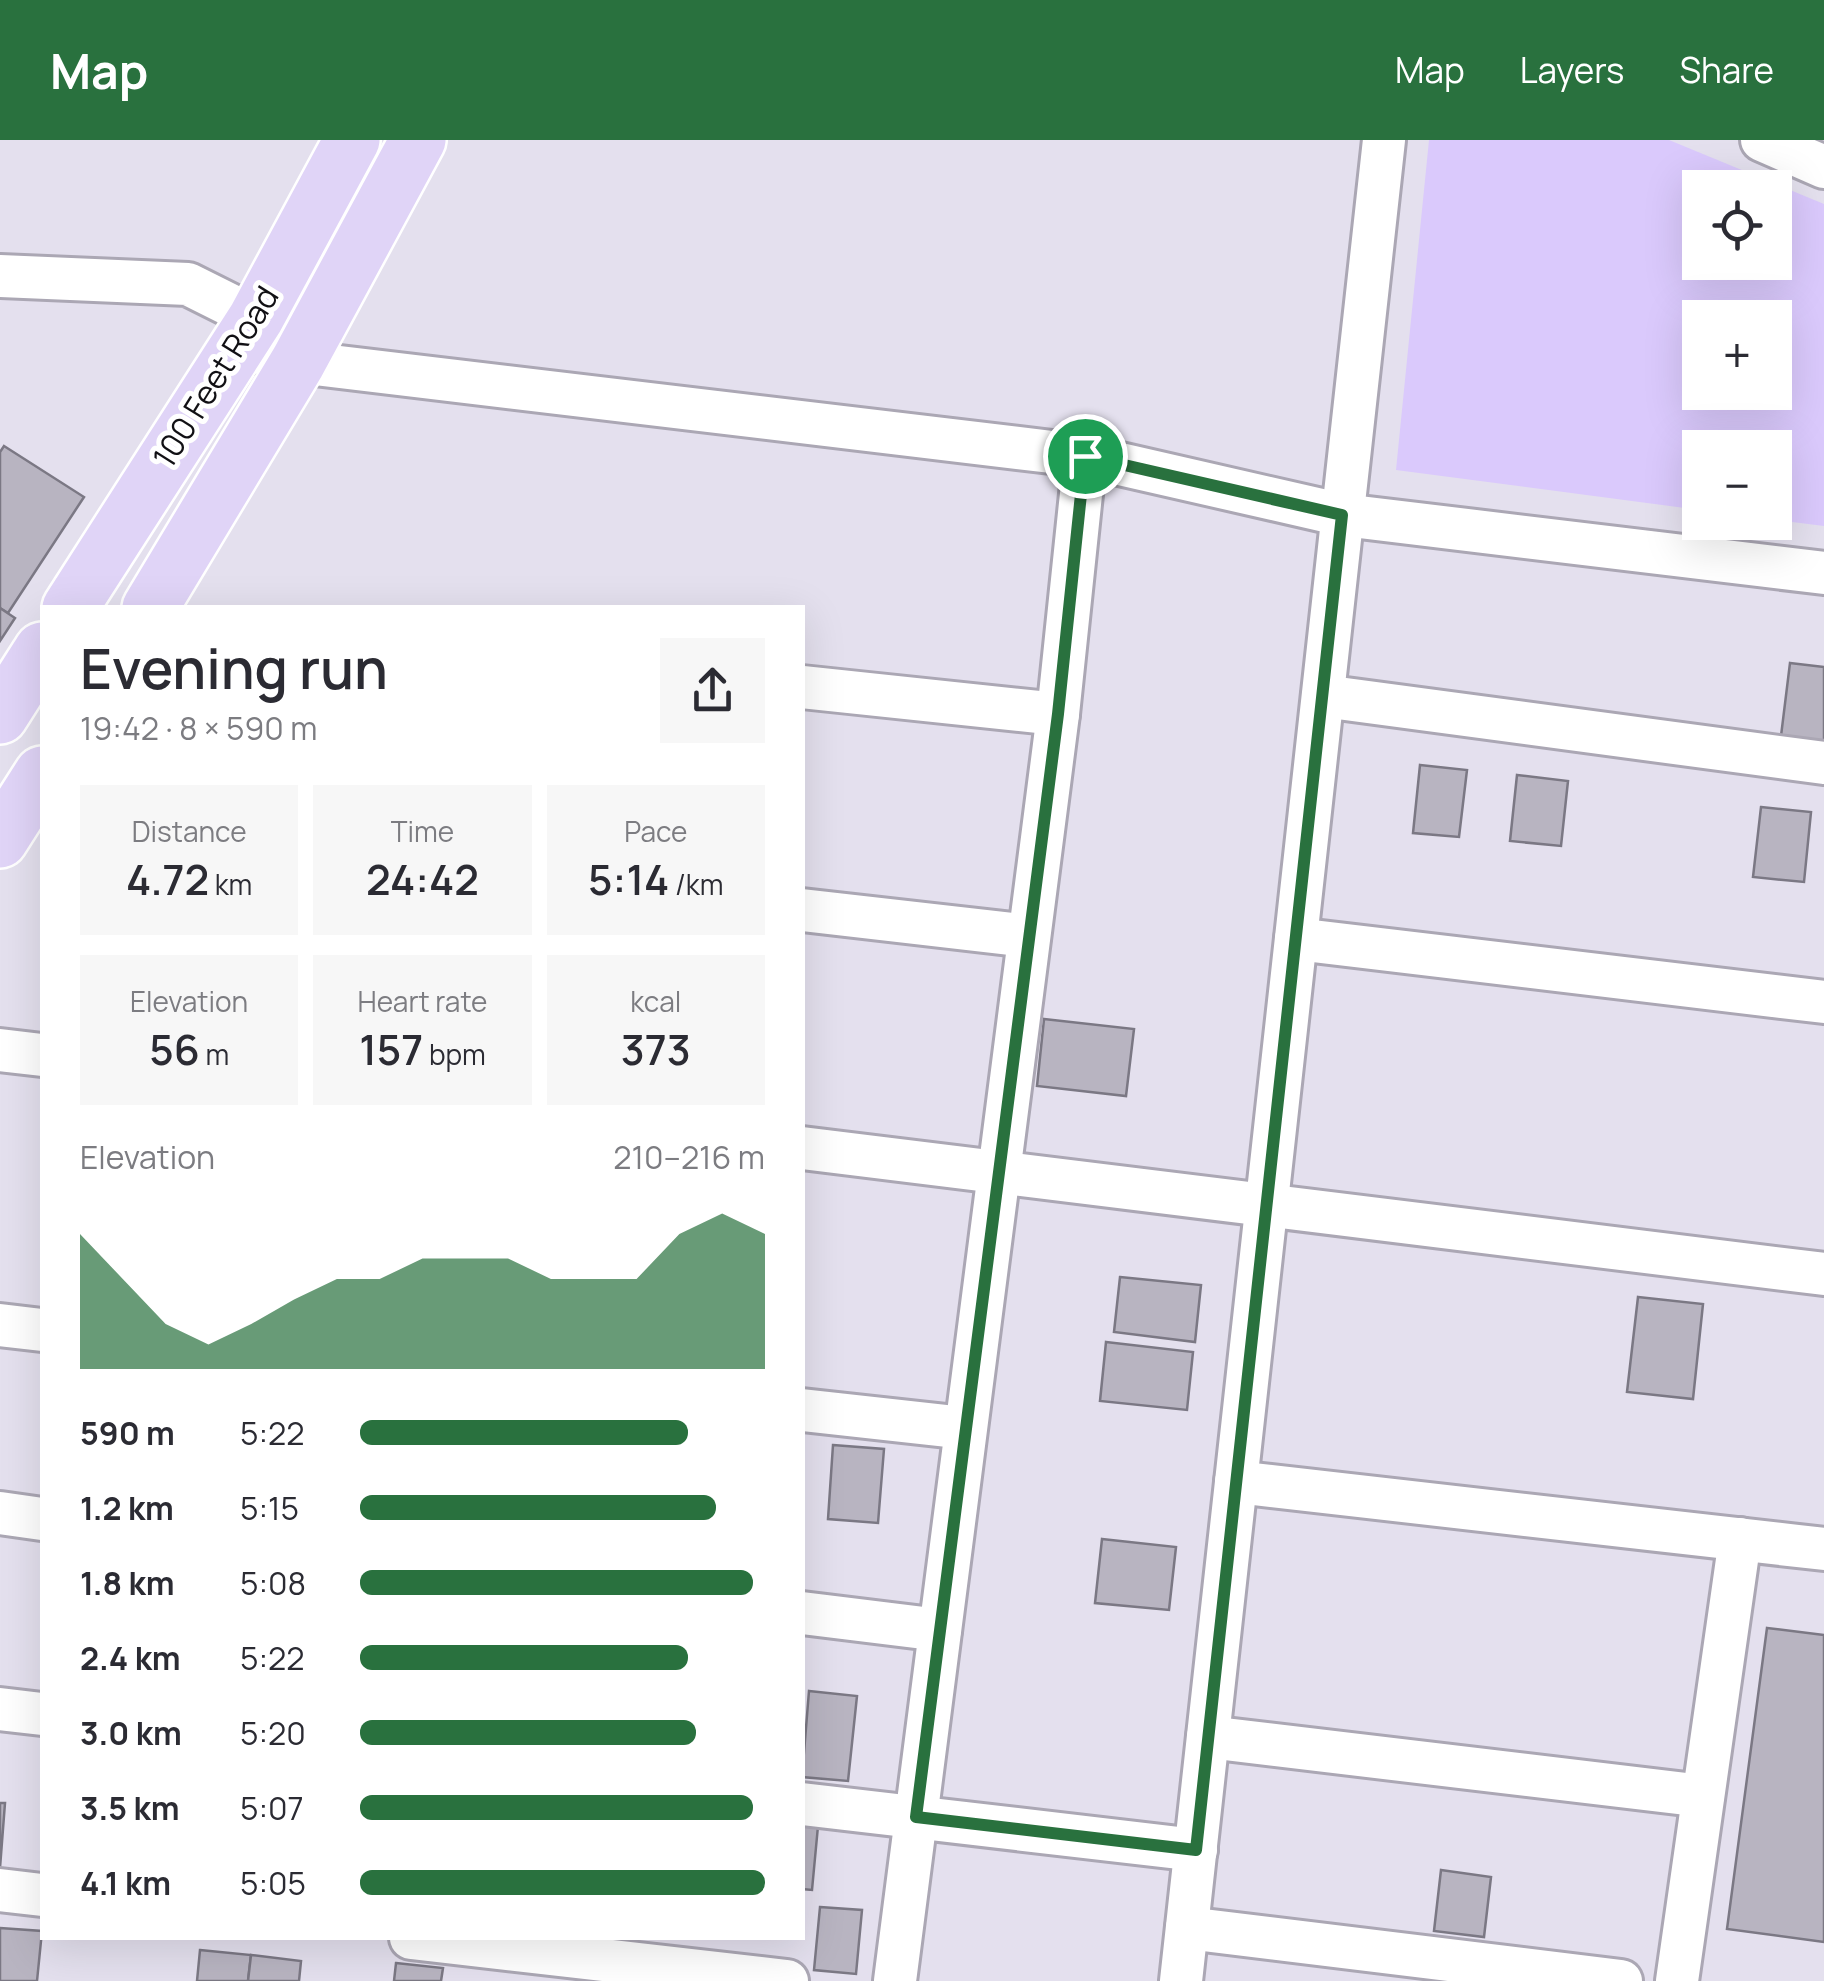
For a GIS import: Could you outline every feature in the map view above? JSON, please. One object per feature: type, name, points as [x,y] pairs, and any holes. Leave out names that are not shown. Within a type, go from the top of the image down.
[{"type":"main road","name":"100 Feet Road","points":[[72,605],[246,333],[352,140]]},
{"type":"main road","name":"100 Feet Road","points":[[152,605],[298,362],[418,140]]},
{"type":"main road","points":[[0,716],[40,653]]},
{"type":"main road","points":[[18,829],[40,779]]},
{"type":"street","points":[[1181,1981],[1384,140]]},
{"type":"street","points":[[1762,140],[1824,166]]},
{"type":"street","points":[[0,276],[188,284],[246,333],[298,362],[1085,456],[1342,515],[1824,574]]},
{"type":"street","points":[[895,1981],[1058,714],[1085,456]]},
{"type":"street","points":[[805,686],[1058,714]]},
{"type":"street","points":[[1323,696],[1824,763]]},
{"type":"street","points":[[805,910],[1029,936]]},
{"type":"street","points":[[1296,939],[1824,1002]]},
{"type":"street","points":[[0,1050],[40,1055]]},
{"type":"street","points":[[805,1148],[1824,1274]]},
{"type":"street","points":[[0,1325],[40,1330]]},
{"type":"street","points":[[805,1410],[966,1428]]},
{"type":"street","points":[[1236,1482],[1824,1549]]},
{"type":"street","points":[[0,1513],[40,1518]]},
{"type":"street","points":[[1677,1981],[1740,1540]]},
{"type":"street","points":[[805,1613],[940,1630]]},
{"type":"street","points":[[0,1710],[40,1714]]},
{"type":"street","points":[[1208,1737],[1704,1796]]},
{"type":"street","points":[[805,1804],[1196,1850]]},
{"type":"street","points":[[0,1890],[40,1895]]},
{"type":"street","points":[[1186,1928],[1621,1981]]},
{"type":"street","points":[[428,1940],[787,1981]]},
{"type":"shaded area","points":[[1429,140],[1669,140],[1742,170],[1682,170],[1682,280],[1792,280],[1792,191],[1824,204],[1824,526],[1792,522],[1792,430],[1682,430],[1682,508],[1396,470]]},
{"type":"building","points":[[4,446],[84,497],[8,613],[0,608],[0,452]]},
{"type":"building","points":[[0,608],[15,618],[0,641]]},
{"type":"building","points":[[1790,663],[1824,667],[1824,748],[1780,744]]},
{"type":"building","points":[[1420,765],[1467,770],[1459,837],[1413,833]]},
{"type":"building","points":[[1517,775],[1568,781],[1561,846],[1510,841]]},
{"type":"building","points":[[1761,807],[1811,812],[1804,882],[1753,877]]},
{"type":"building","points":[[1044,1019],[1134,1029],[1126,1096],[1037,1086]]},
{"type":"building","points":[[1120,1277],[1201,1285],[1195,1342],[1114,1332]]},
{"type":"building","points":[[1638,1297],[1703,1304],[1693,1399],[1627,1392]]},
{"type":"building","points":[[1106,1342],[1193,1352],[1187,1410],[1100,1401]]},
{"type":"building","points":[[833,1445],[884,1449],[878,1523],[828,1519]]},
{"type":"building","points":[[1102,1539],[1176,1547],[1169,1610],[1095,1603]]},
{"type":"building","points":[[1767,1628],[1824,1635],[1824,1942],[1727,1929]]},
{"type":"building","points":[[809,1691],[857,1696],[848,1781],[805,1777]]},
{"type":"building","points":[[0,1803],[5,1803],[0,1868]]},
{"type":"building","points":[[805,1825],[818,1826],[812,1890],[805,1889]]},
{"type":"building","points":[[1441,1870],[1491,1877],[1484,1937],[1434,1931]]},
{"type":"building","points":[[820,1907],[862,1910],[856,1974],[814,1970]]},
{"type":"building","points":[[0,1928],[40,1931],[37,1981],[0,1981]]},
{"type":"building","points":[[200,1950],[251,1955],[248,1981],[197,1981]]},
{"type":"building","points":[[251,1955],[301,1961],[299,1981],[248,1981]]},
{"type":"building","points":[[396,1963],[443,1968],[441,1981],[394,1981]]},
{"type":"route","points":[[1085,456],[1342,515],[1196,1850],[916,1817],[1058,714],[1085,456]]}]
